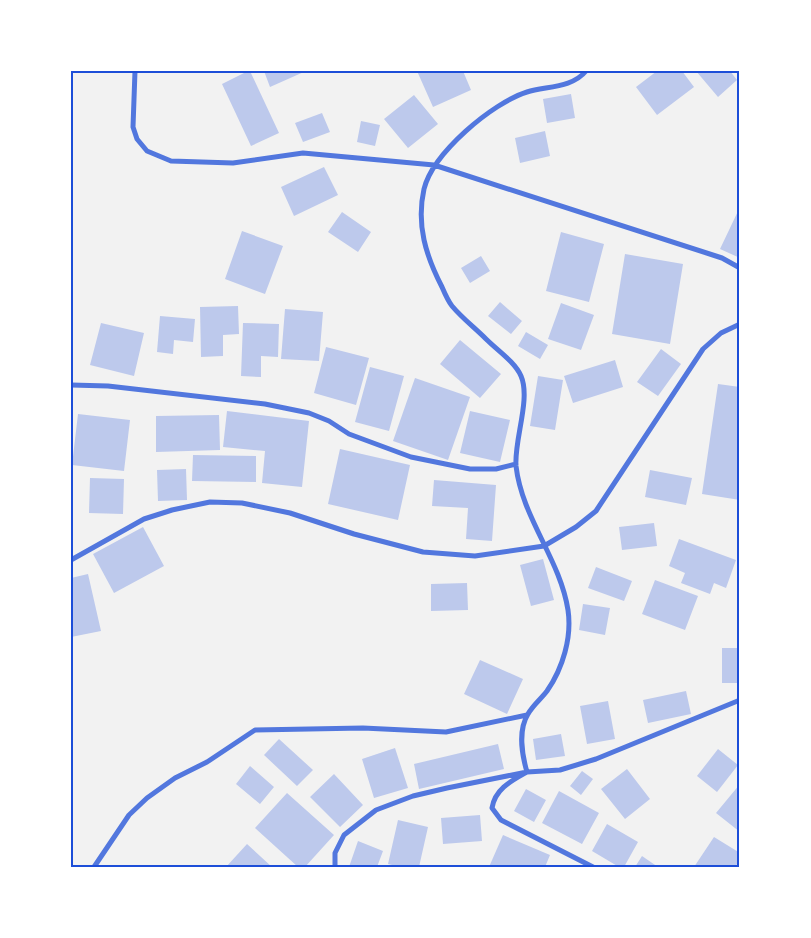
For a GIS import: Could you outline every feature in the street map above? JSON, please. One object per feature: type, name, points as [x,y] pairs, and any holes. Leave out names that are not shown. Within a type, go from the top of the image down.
[{"type":"street","points":[[134,71],[133,127],[137,139],[147,151],[171,161],[233,163],[303,153],[434,165],[722,258],[740,268]]},
{"type":"street","points":[[527,772],[522,757],[522,740],[526,715],[557,676],[564,657],[568,612],[562,584],[522,497],[516,464],[523,396],[522,377],[452,306],[428,261],[421,216],[424,189],[434,165],[478,120],[501,103],[526,92],[579,79],[586,71]]},
{"type":"street","points":[[71,560],[144,519],[172,510],[210,502],[242,503],[290,513],[363,537],[423,552],[475,556],[544,546],[576,527],[596,511],[703,349],[721,333],[740,324]]},
{"type":"street","points":[[71,385],[108,386],[264,404],[309,413],[349,434],[410,458],[470,469],[496,469],[516,464]]},
{"type":"street","points":[[335,867],[336,853],[344,835],[376,810],[413,796],[527,772],[560,770],[596,759],[740,700]]},
{"type":"street","points":[[94,867],[130,815],[147,798],[175,778],[207,762],[255,730],[363,728],[446,732],[526,715]]},
{"type":"street","points":[[527,772],[504,785],[493,803],[492,808],[496,815],[501,820],[593,867]]},
{"type":"building","points":[[250,71],[279,133],[251,146],[222,84]]},
{"type":"building","points":[[264,71],[306,71],[270,87]]},
{"type":"building","points":[[417,71],[463,71],[471,90],[433,107]]},
{"type":"building","points":[[657,71],[682,71],[694,87],[657,115],[636,87]]},
{"type":"building","points":[[696,71],[730,71],[737,80],[718,97]]},
{"type":"building","points":[[571,94],[575,118],[547,123],[543,99]]},
{"type":"building","points":[[414,95],[438,124],[408,148],[384,119]]},
{"type":"building","points":[[322,113],[330,132],[303,142],[295,123]]},
{"type":"building","points":[[361,121],[380,125],[375,146],[357,142]]},
{"type":"building","points":[[545,131],[550,156],[520,163],[515,138]]},
{"type":"building","points":[[324,167],[338,195],[294,216],[281,187]]},
{"type":"building","points":[[740,207],[740,258],[720,249]]},
{"type":"building","points":[[342,212],[371,232],[358,252],[328,232]]},
{"type":"building","points":[[242,231],[283,246],[265,294],[225,279]]},
{"type":"building","points":[[561,232],[604,244],[589,302],[546,291]]},
{"type":"building","points":[[625,254],[683,264],[670,344],[612,334]]},
{"type":"building","points":[[481,256],[490,271],[470,283],[461,268]]},
{"type":"building","points":[[500,302],[522,321],[511,334],[488,316]]},
{"type":"building","points":[[561,303],[594,315],[581,350],[548,339]]},
{"type":"building","points":[[238,306],[239,334],[223,335],[223,356],[201,357],[200,307]]},
{"type":"building","points":[[285,309],[323,312],[319,361],[281,359]]},
{"type":"building","points":[[160,316],[195,319],[193,342],[174,340],[173,354],[157,352]]},
{"type":"building","points":[[101,323],[144,333],[134,376],[90,365]]},
{"type":"building","points":[[243,323],[279,324],[278,357],[261,356],[261,377],[241,376]]},
{"type":"building","points":[[526,332],[548,345],[540,359],[518,346]]},
{"type":"building","points":[[460,340],[501,374],[480,398],[440,364]]},
{"type":"building","points":[[326,347],[369,358],[356,405],[314,393]]},
{"type":"building","points":[[661,349],[681,364],[658,396],[637,382]]},
{"type":"building","points":[[615,360],[623,387],[573,403],[564,376]]},
{"type":"building","points":[[370,367],[404,376],[389,431],[355,422]]},
{"type":"building","points":[[538,376],[563,380],[555,430],[530,426]]},
{"type":"building","points":[[415,378],[470,397],[448,460],[393,441]]},
{"type":"building","points":[[718,384],[740,387],[740,500],[702,494]]},
{"type":"building","points":[[227,411],[309,421],[302,487],[262,483],[265,451],[223,447]]},
{"type":"building","points":[[470,411],[510,420],[500,462],[460,453]]},
{"type":"building","points":[[78,414],[130,420],[124,471],[72,465]]},
{"type":"building","points":[[219,415],[220,450],[156,452],[156,416]]},
{"type":"building","points":[[340,449],[410,465],[398,520],[328,504]]},
{"type":"building","points":[[193,455],[256,456],[256,482],[192,481]]},
{"type":"building","points":[[186,469],[187,500],[158,501],[157,470]]},
{"type":"building","points":[[650,470],[692,478],[686,505],[645,497]]},
{"type":"building","points":[[90,478],[124,479],[123,514],[89,513]]},
{"type":"building","points":[[434,480],[496,485],[492,541],[466,539],[468,508],[432,506]]},
{"type":"building","points":[[654,523],[657,546],[622,550],[619,527]]},
{"type":"building","points":[[143,527],[164,566],[114,593],[93,554]]},
{"type":"building","points":[[679,539],[736,560],[726,588],[714,583],[710,594],[681,583],[685,573],[669,566]]},
{"type":"building","points":[[543,559],[554,600],[531,606],[520,565]]},
{"type":"building","points":[[596,567],[632,581],[624,601],[588,588]]},
{"type":"building","points":[[88,574],[101,631],[71,637],[71,578]]},
{"type":"building","points":[[655,580],[698,596],[685,630],[642,614]]},
{"type":"building","points":[[467,583],[468,610],[431,611],[431,584]]},
{"type":"building","points":[[583,604],[610,608],[605,635],[579,630]]},
{"type":"building","points":[[722,648],[740,648],[740,683],[722,683]]},
{"type":"building","points":[[480,660],[523,679],[507,714],[464,694]]},
{"type":"building","points":[[686,691],[691,714],[648,723],[643,700]]},
{"type":"building","points":[[608,701],[615,739],[587,744],[580,706]]},
{"type":"building","points":[[561,734],[565,756],[536,760],[533,739]]},
{"type":"building","points":[[279,739],[313,770],[297,786],[264,755]]},
{"type":"building","points":[[498,744],[504,769],[419,789],[414,764]]},
{"type":"building","points":[[395,748],[408,788],[374,798],[362,759]]},
{"type":"building","points":[[718,749],[738,765],[717,792],[697,776]]},
{"type":"building","points":[[250,766],[274,787],[260,804],[236,784]]},
{"type":"building","points":[[627,769],[650,799],[625,819],[601,789]]},
{"type":"building","points":[[582,771],[593,779],[581,795],[570,786]]},
{"type":"building","points":[[334,774],[363,805],[340,827],[310,797]]},
{"type":"building","points":[[740,784],[740,832],[716,813]]},
{"type":"building","points":[[526,789],[546,800],[534,822],[514,811]]},
{"type":"building","points":[[559,791],[599,813],[582,844],[542,823]]},
{"type":"building","points":[[287,793],[334,835],[305,867],[298,867],[255,828]]},
{"type":"building","points":[[480,815],[482,841],[443,844],[441,818]]},
{"type":"building","points":[[398,820],[428,827],[419,867],[400,867],[388,864]]},
{"type":"building","points":[[607,824],[638,842],[624,867],[619,867],[592,851]]},
{"type":"building","points":[[503,835],[550,855],[545,867],[489,867]]},
{"type":"building","points":[[714,837],[740,853],[740,860],[735,867],[694,867]]},
{"type":"building","points":[[358,841],[383,851],[377,867],[349,867]]},
{"type":"building","points":[[247,844],[272,867],[226,867]]},
{"type":"building","points":[[642,856],[658,867],[635,867]]}]
